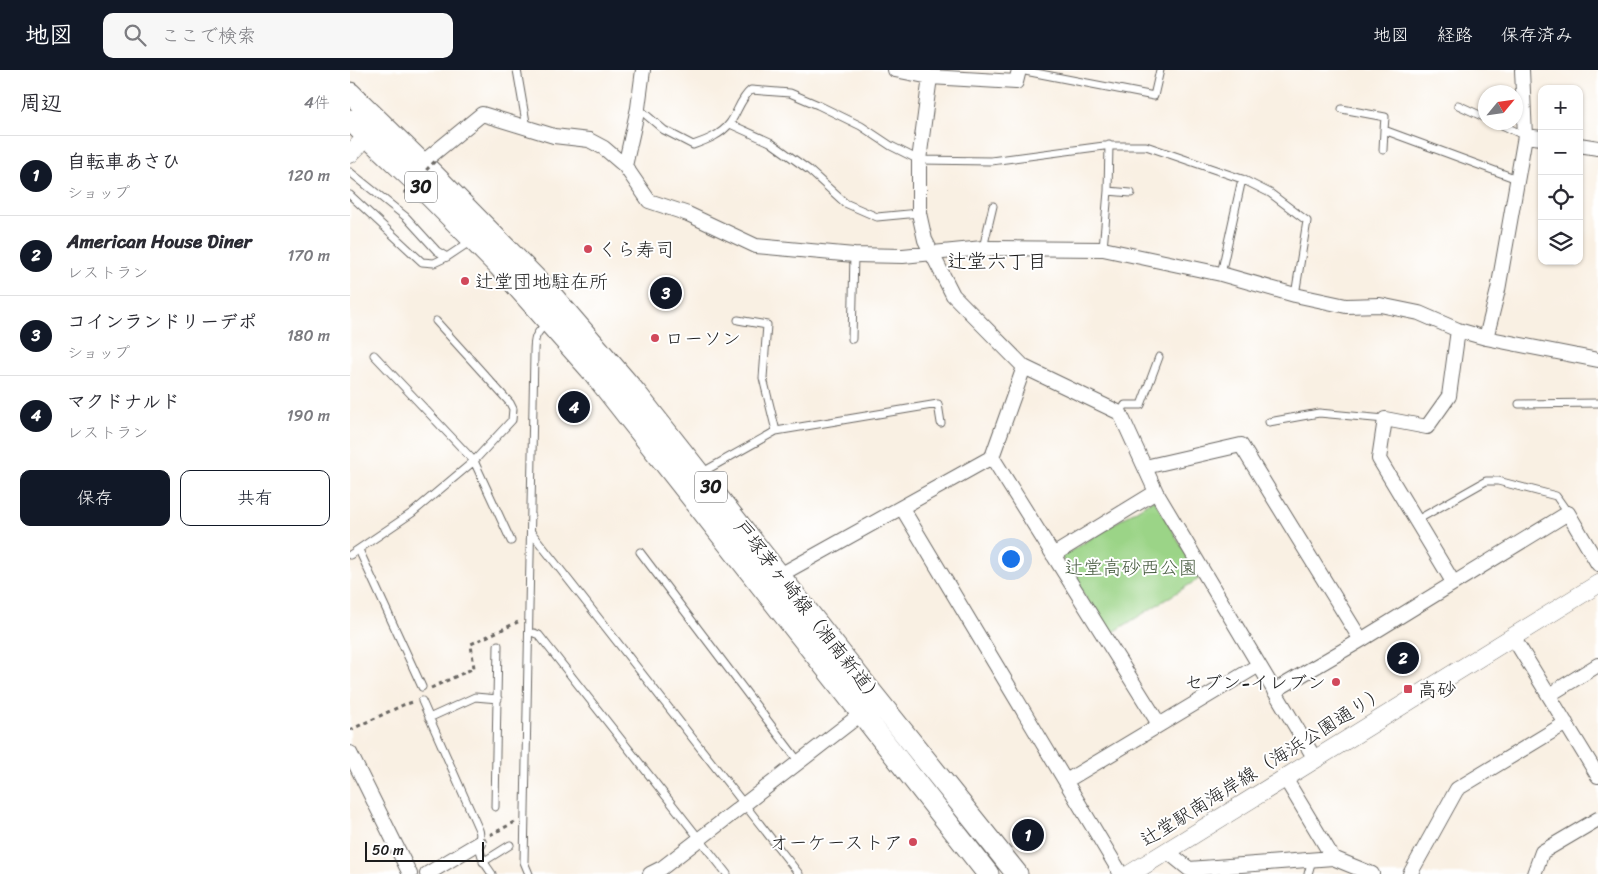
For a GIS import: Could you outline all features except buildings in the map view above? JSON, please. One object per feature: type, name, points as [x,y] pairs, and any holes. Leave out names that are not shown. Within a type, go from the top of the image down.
[{"type":"main road","name":"戸塚茅ヶ崎線（湘南新道）","points":[[350,93],[374,129],[420,186],[473,240],[593,372],[988,874]]},
{"type":"main road","name":"戸塚茅ヶ崎線（湘南新道）","points":[[350,120],[374,129],[429,161],[549,292],[635,392],[1017,874]]},
{"type":"street","points":[[625,166],[638,108],[643,70]]},
{"type":"street","points":[[894,70],[930,77],[1016,82],[1020,70]]},
{"type":"street","points":[[1486,338],[1498,290],[1525,136],[1522,70]]},
{"type":"street","points":[[930,77],[918,160],[919,213],[926,240],[953,295],[1024,367],[1120,413],[1156,492],[1315,759]]},
{"type":"street","points":[[429,161],[482,114],[554,136],[589,140],[604,148],[625,166],[649,201],[688,214],[756,246],[854,255],[903,256],[982,248],[1103,249],[1221,274],[1295,295],[1346,306],[1380,305],[1419,313],[1458,330],[1486,338],[1598,360]]},
{"type":"street","points":[[350,154],[374,129]]},
{"type":"street","points":[[1525,136],[1538,138]]},
{"type":"street","points":[[1583,146],[1598,148]]},
{"type":"street","points":[[1453,582],[1379,459],[1385,420],[1427,427],[1448,396],[1458,330]]},
{"type":"street","points":[[780,575],[992,457],[1024,367]]},
{"type":"street","points":[[1145,467],[1241,445],[1361,640]]},
{"type":"street","points":[[992,457],[1159,724]]},
{"type":"street","points":[[1053,555],[1156,492]]},
{"type":"street","points":[[902,508],[1121,874]]},
{"type":"street","points":[[1274,691],[1568,513],[1598,564]]},
{"type":"street","name":"辻堂駅南海岸線（海浜公園通り）","points":[[1130,874],[1598,584]]},
{"type":"street","points":[[1513,637],[1598,776]]},
{"type":"street","points":[[1066,781],[1259,665]]},
{"type":"street","points":[[1549,695],[1598,665]]},
{"type":"street","points":[[650,874],[662,868],[861,714]]},
{"type":"street","points":[[1410,874],[1457,789],[1566,723]]},
{"type":"street","points":[[350,754],[410,874]]},
{"type":"street","points":[[1285,778],[1333,858]]},
{"type":"street","points":[[1534,874],[1542,852],[1598,819]]},
{"type":"street","points":[[427,874],[479,843]]},
{"type":"street","points":[[1168,852],[1189,868],[1333,858],[1372,874]]},
{"type":"lane","points":[[517,70],[527,129]]},
{"type":"lane","points":[[1020,70],[1154,96],[1160,70]]},
{"type":"lane","points":[[638,108],[664,130],[693,145],[715,136],[730,124],[745,94],[751,90],[790,93],[861,126],[891,146],[918,160],[991,161],[1109,145],[1146,146],[1242,179],[1270,193],[1307,221],[1295,295]]},
{"type":"lane","points":[[1458,105],[1478,114]]},
{"type":"lane","points":[[1342,109],[1385,117],[1384,150]]},
{"type":"lane","points":[[730,124],[770,142],[810,170],[846,203],[877,217],[919,213]]},
{"type":"lane","points":[[1384,130],[1517,178]]},
{"type":"lane","points":[[1513,130],[1525,136]]},
{"type":"lane","points":[[1103,249],[1108,191],[1109,145]]},
{"type":"lane","points":[[350,172],[406,217],[437,251],[447,257]]},
{"type":"lane","points":[[1221,274],[1242,179]]},
{"type":"lane","points":[[1108,191],[1131,193]]},
{"type":"lane","points":[[350,195],[422,262],[434,263],[473,240]]},
{"type":"lane","points":[[982,248],[993,206]]},
{"type":"lane","points":[[852,339],[854,255]]},
{"type":"lane","points":[[738,320],[767,326],[763,378],[776,431]]},
{"type":"lane","points":[[350,555],[412,512],[474,461],[512,420],[513,409],[510,403],[436,321]]},
{"type":"lane","points":[[529,874],[524,862],[534,339],[538,331],[548,321]]},
{"type":"lane","points":[[374,355],[474,461],[511,542]]},
{"type":"lane","points":[[1120,413],[1125,405],[1141,405],[1159,357]]},
{"type":"lane","points":[[1518,404],[1598,403]]},
{"type":"lane","points":[[700,474],[711,466],[776,431],[938,404],[941,423]]},
{"type":"lane","points":[[1269,422],[1319,413],[1385,420]]},
{"type":"lane","points":[[1417,520],[1486,481],[1498,481],[1556,496],[1568,513]]},
{"type":"lane","points":[[531,532],[799,874]]},
{"type":"lane","points":[[359,550],[426,688]]},
{"type":"lane","points":[[640,552],[799,762]]},
{"type":"lane","points":[[534,633],[539,636],[727,874]]},
{"type":"lane","points":[[496,806],[498,645]]},
{"type":"lane","points":[[430,718],[475,697],[498,699]]},
{"type":"lane","points":[[420,700],[430,718],[479,830],[481,836],[479,843],[483,862],[492,874]]},
{"type":"lane","points":[[483,862],[510,845]]},
{"type":"lane","points":[[1308,874],[1312,860]]},
{"type":"path","points":[[404,193],[429,161]]},
{"type":"path","points":[[471,644],[523,620]]},
{"type":"path","points":[[426,688],[474,668],[472,639]]},
{"type":"path","points":[[350,730],[420,700]]},
{"type":"path","points":[[479,843],[511,823],[520,820]]},
{"type":"green space","name":"辻堂高砂西公園","points":[[1154,499],[1200,578],[1109,635],[1061,557]]},
{"type":"place","name":"くら寿司","points":[[588,249]]},
{"type":"place","name":"辻堂団地駐在所","points":[[465,281]]},
{"type":"place","name":"コインランドリーデポ","points":[[666,293]]},
{"type":"place","name":"ローソン","points":[[655,338]]},
{"type":"place","name":"マクドナルド","points":[[574,407]]},
{"type":"place","name":"American House Diner","points":[[1403,658]]},
{"type":"place","name":"セブン-イレブン","points":[[1336,682]]},
{"type":"place","name":"高砂","points":[[1408,689]]},
{"type":"place","name":"自転車あさひ","points":[[1028,835]]},
{"type":"place","name":"オーケーストア","points":[[913,842]]},
{"type":"district","name":"辻堂六丁目","points":[[997,261]]}]
